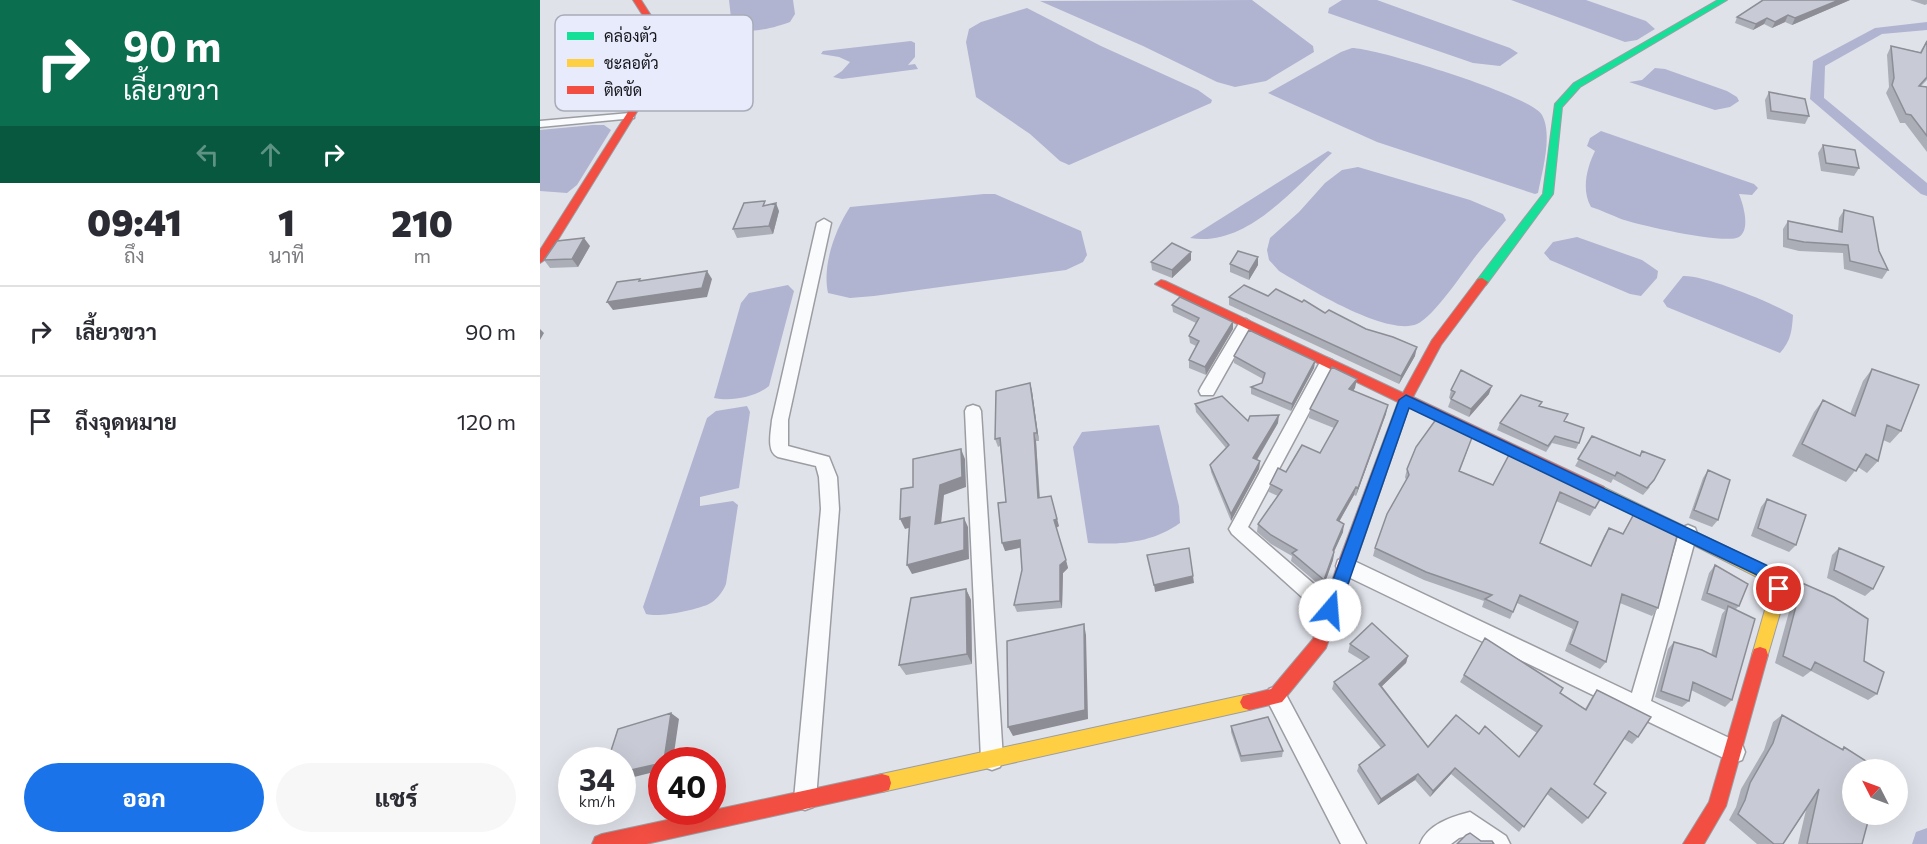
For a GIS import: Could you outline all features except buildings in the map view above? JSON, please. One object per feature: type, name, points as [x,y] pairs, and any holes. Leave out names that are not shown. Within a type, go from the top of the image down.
[{"type":"street","points":[[637,0],[647,15]]},
{"type":"street","points":[[602,844],[1276,696],[1320,643],[1345,566],[1406,400],[1436,343],[1548,194],[1558,106],[1577,85],[1723,0]]},
{"type":"street","points":[[540,259],[633,111]]},
{"type":"street","points":[[540,124],[630,116]]},
{"type":"street","points":[[805,799],[830,509],[828,477],[823,462],[812,456],[795,455],[779,450],[780,420],[824,223]]},
{"type":"street","points":[[1161,284],[1688,533],[1775,578],[1779,589],[1734,752],[1717,806],[1693,844]]},
{"type":"street","points":[[1207,391],[1246,324]]},
{"type":"street","points":[[1327,363],[1238,529],[1330,610]]},
{"type":"street","points":[[973,411],[992,759]]},
{"type":"street","points":[[1639,706],[1688,533]]},
{"type":"street","points":[[1345,566],[1734,752]]},
{"type":"street","points":[[1276,696],[1354,844]]},
{"type":"street","points":[[1432,844],[1453,828],[1470,824],[1497,844]]},
{"type":"water","points":[[729,0],[793,0],[795,14],[790,22],[762,30],[753,30],[753,15],[731,15]]},
{"type":"water","points":[[1252,0],[1313,46],[1314,52],[1266,81],[1235,87],[1217,82],[1143,46],[1040,1]]},
{"type":"water","points":[[1342,0],[1377,0],[1510,48],[1518,53],[1500,66],[1473,63],[1328,13],[1329,8]]},
{"type":"water","points":[[1511,0],[1586,0],[1646,21],[1655,29],[1637,40],[1625,42]]},
{"type":"water","points":[[1027,8],[1101,46],[1198,90],[1212,100],[1211,103],[1069,165],[1060,161],[1030,134],[976,97],[966,42],[969,29],[981,22]]},
{"type":"water","points":[[911,41],[915,43],[915,57],[908,65],[915,64],[918,69],[842,79],[833,77],[850,62],[839,57],[821,54],[823,51]]},
{"type":"water","points":[[1352,48],[1391,56],[1453,74],[1532,107],[1542,115],[1547,133],[1546,154],[1538,193],[1535,194],[1377,142],[1268,93]]},
{"type":"water","points":[[1655,68],[1665,69],[1727,91],[1739,101],[1730,107],[1715,110],[1629,82],[1642,80]]},
{"type":"water","points":[[604,125],[611,130],[577,185],[567,193],[540,191],[540,130]]},
{"type":"water","points":[[1601,131],[1754,184],[1758,188],[1752,195],[1739,194],[1745,216],[1743,233],[1731,239],[1682,233],[1630,222],[1591,207],[1586,193],[1586,179],[1595,151],[1587,146],[1590,138]]},
{"type":"water","points":[[1328,151],[1332,153],[1286,197],[1250,224],[1231,234],[1211,239],[1190,238]]},
{"type":"water","points":[[1358,167],[1470,200],[1503,214],[1506,220],[1441,302],[1417,324],[1404,326],[1367,317],[1308,288],[1279,271],[1269,260],[1267,250],[1270,238],[1299,212],[1325,183],[1342,170]]},
{"type":"water","points":[[995,194],[1081,231],[1087,255],[1083,262],[1066,270],[874,296],[850,298],[828,293],[827,271],[831,248],[839,226],[850,207]]},
{"type":"water","points":[[1577,237],[1642,260],[1658,271],[1657,278],[1641,296],[1630,294],[1550,260],[1544,253],[1553,242]]},
{"type":"water","points":[[1683,276],[1722,285],[1793,315],[1790,335],[1784,349],[1780,353],[1667,307],[1663,301]]},
{"type":"water","points":[[788,285],[794,291],[769,386],[743,398],[714,398],[741,303],[749,293]]},
{"type":"water","points":[[747,406],[750,412],[739,488],[700,497],[700,506],[733,501],[738,505],[725,587],[716,599],[707,605],[668,614],[646,614],[643,607],[707,418],[716,411]]},
{"type":"water","points":[[1159,425],[1179,506],[1180,523],[1147,539],[1112,544],[1088,543],[1073,447],[1082,432]]},
{"type":"waterway","points":[[1927,26],[1879,31],[1818,64],[1817,99],[1927,191]]},
{"type":"traffic: fast","points":[[1482,282],[1548,194],[1558,106],[1577,85],[1723,0]]},
{"type":"traffic: slow","points":[[1599,491],[1775,578],[1779,589],[1760,655]]},
{"type":"traffic: slow","points":[[882,783],[1249,702]]},
{"type":"traffic: jam","points":[[637,0],[647,15]]},
{"type":"traffic: jam","points":[[540,259],[633,111]]},
{"type":"traffic: jam","points":[[1249,702],[1276,696],[1320,643],[1345,566],[1405,400],[1436,343],[1482,282]]},
{"type":"traffic: jam","points":[[1161,284],[1599,491]]},
{"type":"traffic: jam","points":[[1693,844],[1717,806],[1760,655]]},
{"type":"traffic: jam","points":[[602,844],[882,783]]},
{"type":"route","points":[[1330,610],[1406,400],[1761,569],[1775,578],[1779,589]]}]
